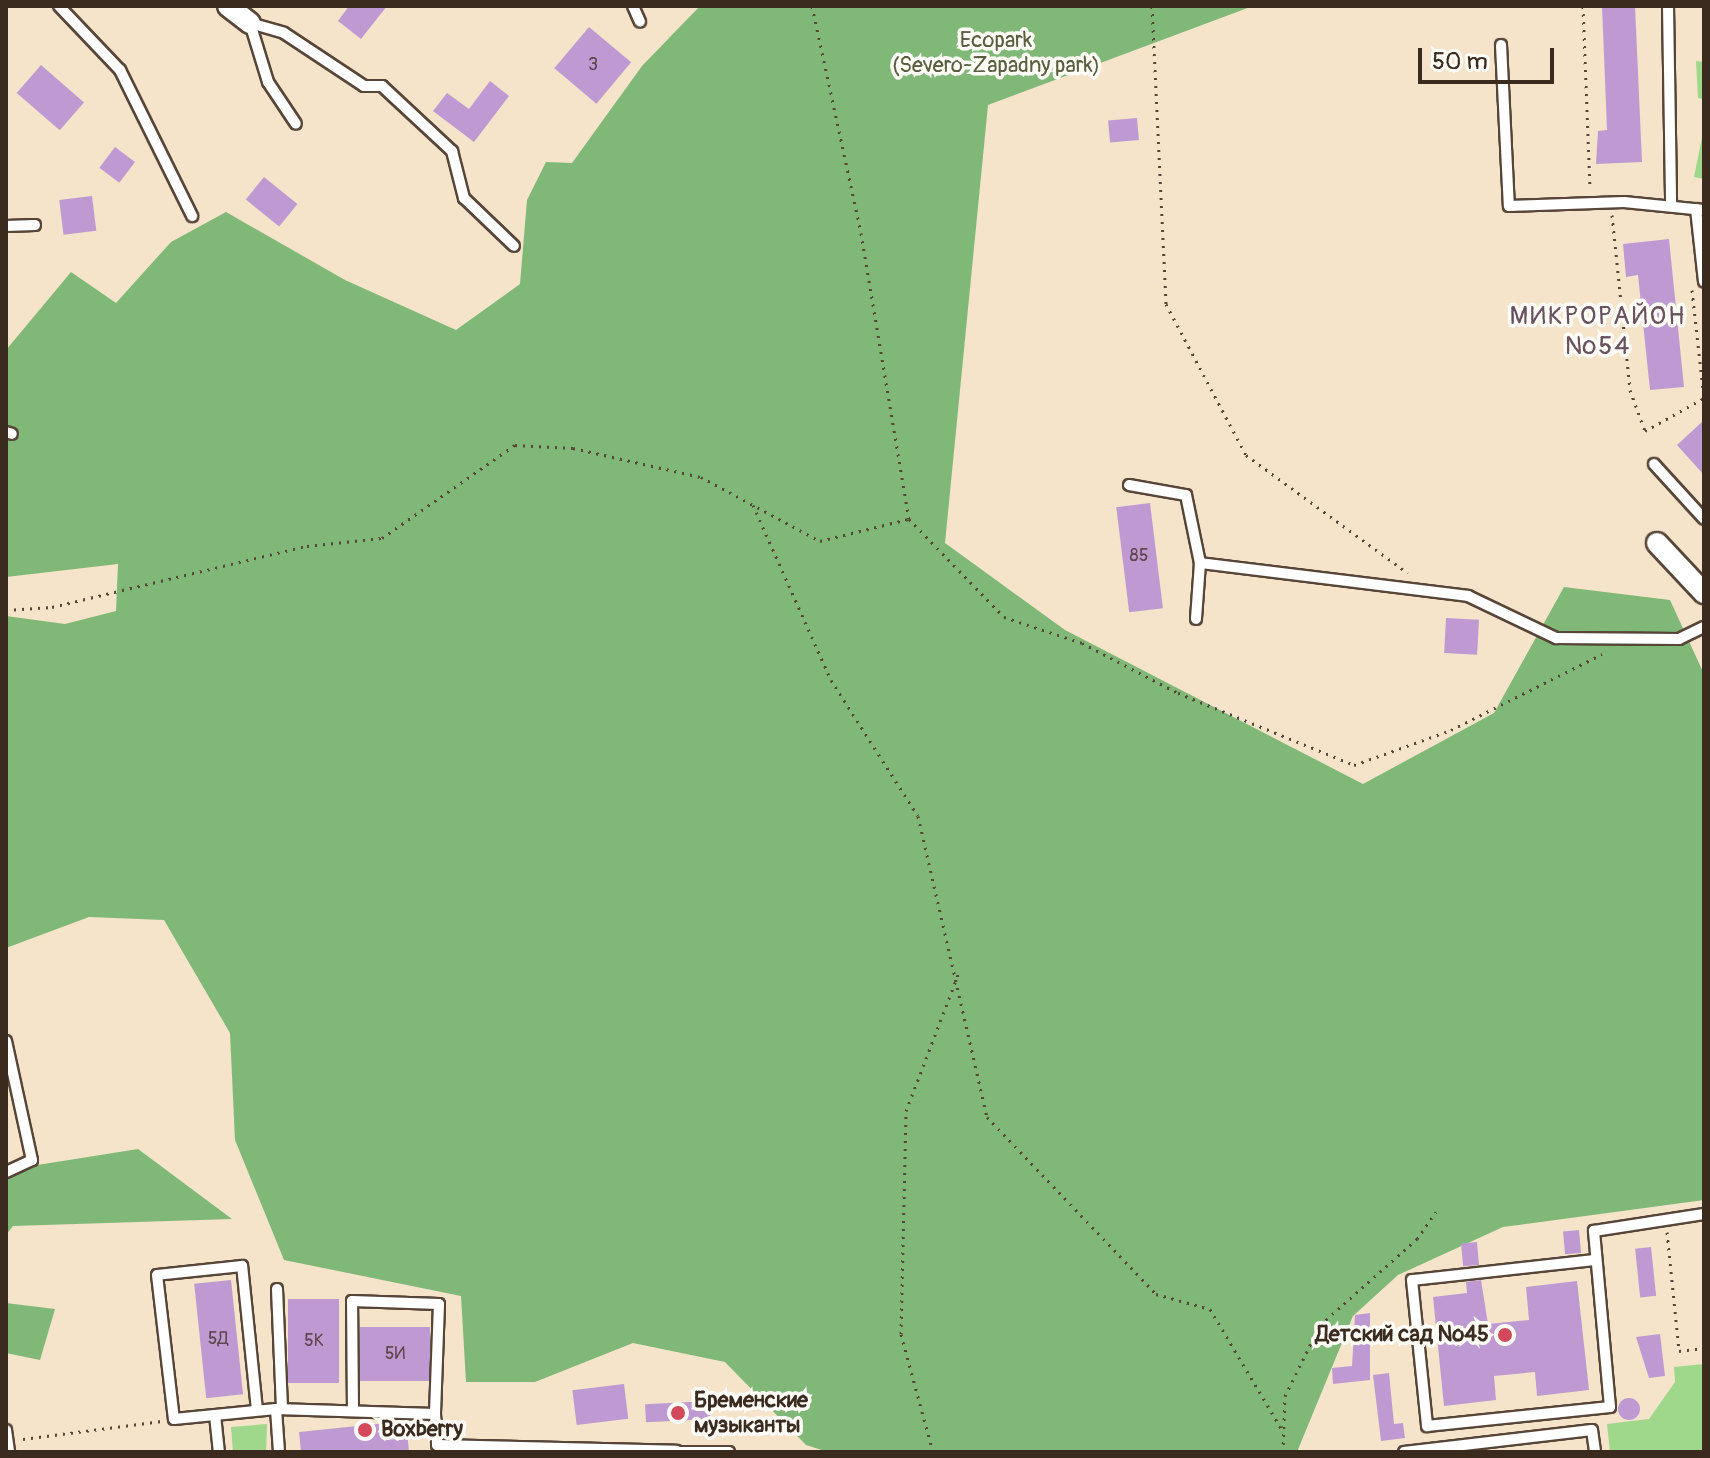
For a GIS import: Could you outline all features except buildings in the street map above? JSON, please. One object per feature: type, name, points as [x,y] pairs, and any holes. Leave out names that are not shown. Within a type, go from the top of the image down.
[{"type":"street","points":[[228,6],[250,23]]},
{"type":"street","points":[[1657,543],[1704,593]]},
{"type":"lane","points":[[59,6],[120,70],[192,216]]},
{"type":"lane","points":[[633,6],[640,22]]},
{"type":"lane","points":[[1668,6],[1671,205]]},
{"type":"lane","points":[[250,23],[268,82],[296,124]]},
{"type":"lane","points":[[250,23],[284,33],[364,86],[382,86],[452,151],[464,198],[514,246]]},
{"type":"lane","points":[[1501,45],[1509,206],[1611,203],[1700,209],[1704,282]]},
{"type":"lane","points":[[6,226],[35,225]]},
{"type":"lane","points":[[1654,464],[1704,519]]},
{"type":"lane","points":[[1129,485],[1186,495],[1200,563],[1196,619]]},
{"type":"lane","points":[[1200,563],[1468,596],[1556,638],[1629,641],[1679,639],[1704,627]]},
{"type":"lane","points":[[6,1041],[32,1160],[6,1172]]},
{"type":"lane","points":[[1594,1260],[1412,1280],[1427,1426],[1610,1407],[1594,1260],[1600,1226],[1704,1214]]},
{"type":"lane","points":[[257,1410],[242,1266],[157,1275],[174,1419],[279,1409],[435,1414]]},
{"type":"lane","points":[[277,1289],[279,1452]]},
{"type":"lane","points":[[353,1411],[352,1301],[439,1304],[435,1414],[437,1448],[729,1452]]},
{"type":"lane","points":[[215,1415],[219,1452]]},
{"type":"lane","points":[[1404,1452],[1592,1430],[1595,1452]]},
{"type":"path","points":[[812,6],[861,233],[909,519],[1004,617],[1082,643],[1178,693],[1354,765],[1451,730],[1629,641]]},
{"type":"path","points":[[1152,6],[1166,304],[1246,455],[1411,576]]},
{"type":"path","points":[[1583,6],[1591,203]]},
{"type":"path","points":[[1611,203],[1630,390],[1645,431],[1704,398],[1691,278]]},
{"type":"path","points":[[6,610],[52,607],[307,546],[382,538],[515,445],[573,448],[701,477],[820,541],[909,519]]},
{"type":"path","points":[[753,505],[831,680],[918,816],[959,972],[987,1117],[1156,1294],[1210,1309],[1282,1430]]},
{"type":"path","points":[[933,1452],[901,1334],[906,1111],[959,972]]},
{"type":"path","points":[[1283,1452],[1285,1396],[1320,1325],[1417,1239],[1436,1212]]},
{"type":"path","points":[[1666,1218],[1679,1351],[1704,1348]]},
{"type":"path","points":[[7,1441],[174,1419]]},
{"type":"green space","name":"Ecopark (Severo-Zapadny park)","points":[[700,6],[1253,6],[988,105],[945,543],[1065,630],[1363,784],[1494,713],[1564,587],[1670,600],[1704,674],[1704,1200],[1503,1227],[1398,1275],[1353,1316],[1297,1452],[828,1452],[806,1445],[725,1362],[633,1343],[535,1382],[466,1382],[461,1296],[284,1260],[235,1140],[230,1033],[164,920],[89,917],[6,948],[6,616],[65,624],[116,611],[118,564],[6,577],[6,350],[71,272],[116,303],[171,242],[226,212],[345,280],[456,330],[520,284],[527,200],[546,162],[572,163],[642,66]]},
{"type":"green space","points":[[1696,61],[1704,62],[1704,99],[1698,98]]},
{"type":"green space","points":[[1704,128],[1704,179],[1694,177]]},
{"type":"green space","points":[[138,1149],[232,1219],[13,1226],[6,1235],[6,1170]]},
{"type":"green space","points":[[6,1303],[55,1309],[40,1360],[6,1353]]},
{"type":"green space","points":[[1704,1364],[1704,1452],[1610,1452],[1607,1424],[1649,1419],[1675,1382],[1674,1367]]},
{"type":"green space","points":[[267,1424],[266,1452],[233,1452],[231,1427]]},
{"type":"place","name":"Детский сад №45","points":[[1505,1335]]},
{"type":"place","name":"Бременские музыканты","points":[[678,1413]]},
{"type":"place","name":"Boxberry","points":[[365,1430]]},
{"type":"district","name":"МИКРОРАЙОН №54","points":[[1598,332]]}]
